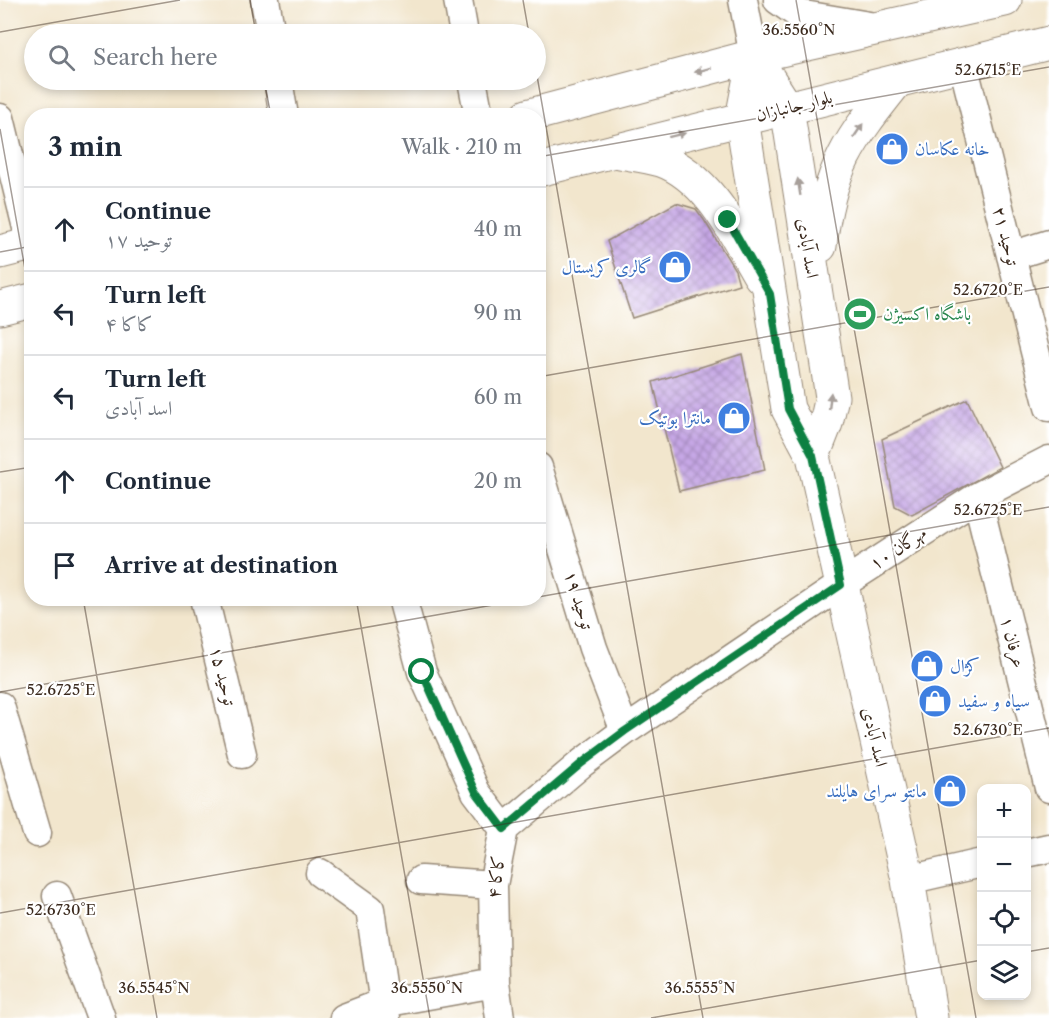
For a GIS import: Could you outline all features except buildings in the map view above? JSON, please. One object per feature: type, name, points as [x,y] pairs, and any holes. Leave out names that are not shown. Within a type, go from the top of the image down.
[{"type":"main road","points":[[546,111],[754,56],[1005,0]]},
{"type":"main road","name":"بلوار جانبازان","points":[[546,168],[1049,43]]},
{"type":"main road","points":[[754,56],[787,108]]},
{"type":"main road","name":"اسد آبادی","points":[[754,56],[742,119],[788,409],[813,456],[908,880],[931,1018]]},
{"type":"main road","points":[[814,287],[825,203],[836,171],[856,133],[897,81]]},
{"type":"main road","name":"اسد آبادی","points":[[787,108],[832,397],[826,423],[813,456]]},
{"type":"main road","points":[[615,151],[662,161],[696,182],[728,220],[770,294]]},
{"type":"main road","points":[[0,252],[24,246]]},
{"type":"main road","points":[[0,308],[24,302]]},
{"type":"street","points":[[265,0],[269,24]]},
{"type":"street","points":[[458,0],[462,24]]},
{"type":"street","points":[[743,0],[754,56]]},
{"type":"street","points":[[778,0],[798,14],[880,28]]},
{"type":"street","name":"توحید ۲۱","points":[[963,64],[1049,407]]},
{"type":"street","points":[[280,90],[283,108]]},
{"type":"street","points":[[474,90],[477,108]]},
{"type":"street","points":[[0,118],[24,216]]},
{"type":"street","points":[[1011,256],[1049,244]]},
{"type":"street","name":"مهرگان ۱۰","points":[[841,585],[977,497],[1049,460]]},
{"type":"street","name":"توحید ۱۹","points":[[546,493],[593,648],[625,731]]},
{"type":"street","name":"عرفان ۱","points":[[977,497],[1049,788]]},
{"type":"street","points":[[404,606],[422,672],[476,792],[504,829],[582,763],[625,731],[841,585]]},
{"type":"street","name":"توحید ۱۵","points":[[206,606],[242,754]]},
{"type":"street","points":[[0,706],[37,833]]},
{"type":"street","name":"کاکا ۴","points":[[500,1018],[495,983],[493,885],[504,829]]},
{"type":"street","points":[[1031,852],[1049,848]]},
{"type":"street","points":[[908,880],[977,864]]},
{"type":"street","points":[[320,873],[370,909],[385,1011]]},
{"type":"street","points":[[421,880],[493,885]]},
{"type":"street","points":[[57,896],[101,1018]]},
{"type":"street","points":[[344,1018],[385,1011],[495,983]]},
{"type":"place","name":"خانه عکاسان","points":[[892,149]]},
{"type":"place","name":"گالری کریستال","points":[[675,267]]},
{"type":"place","name":"باشگاه اکسیژن","points":[[860,314]]},
{"type":"place","name":"مانترا بوتیک","points":[[734,418]]},
{"type":"place","name":"کژال","points":[[927,666]]},
{"type":"place","name":"سیاه و سفید","points":[[935,701]]},
{"type":"place","name":"مانتو سرای هایلند","points":[[950,791]]},
{"type":"route","points":[[422,672],[476,792],[504,829],[582,763],[625,731],[841,585],[813,456],[788,409],[770,294],[728,220]]}]
